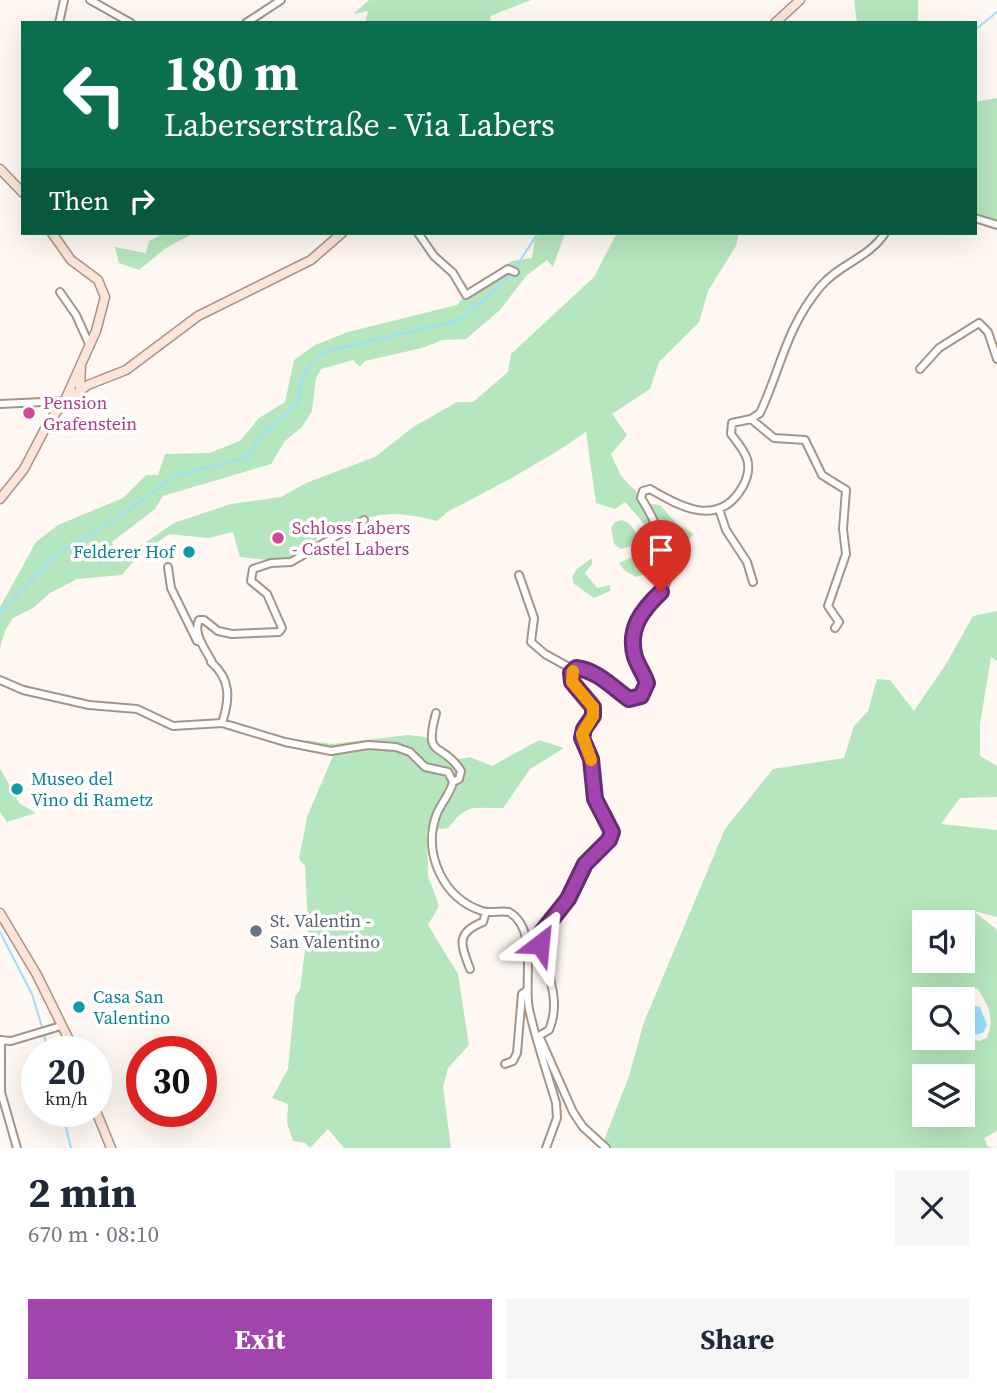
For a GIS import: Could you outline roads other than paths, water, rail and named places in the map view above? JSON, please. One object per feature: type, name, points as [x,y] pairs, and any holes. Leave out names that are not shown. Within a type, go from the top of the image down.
[{"type":"main road","points":[[777,21],[800,0]]},
{"type":"main road","points":[[0,169],[20,186]]},
{"type":"main road","points":[[53,235],[65,254],[94,277],[103,290],[104,312],[65,401]]},
{"type":"main road","points":[[0,499],[24,469],[48,424],[65,401],[80,389],[126,370],[198,316],[311,260],[340,235]]},
{"type":"main road","points":[[81,368],[85,377],[97,382]]},
{"type":"main road","points":[[80,389],[81,368]]},
{"type":"main road","points":[[73,380],[80,389]]},
{"type":"main road","points":[[0,913],[24,950],[66,1036]]},
{"type":"main road","points":[[102,1127],[111,1148]]},
{"type":"street","points":[[59,21],[64,0]]},
{"type":"street","points":[[90,0],[127,21]]},
{"type":"street","points":[[249,21],[281,0]]},
{"type":"street","points":[[977,219],[997,225]]},
{"type":"street","points":[[419,235],[434,256],[453,273],[466,295],[514,270]]},
{"type":"street","points":[[519,575],[534,618],[531,642],[545,654],[574,670],[584,669],[615,687],[626,698],[635,700],[646,690],[646,678],[635,656],[635,627],[644,608],[665,587],[667,567],[657,526],[641,498],[643,491],[650,489],[690,509],[719,509],[734,502],[748,473],[748,455],[731,434],[732,423],[751,419],[760,413],[788,335],[821,286],[840,268],[870,251],[884,235]]},
{"type":"street","points":[[60,292],[76,315],[90,346]]},
{"type":"street","points":[[920,369],[939,348],[979,323],[988,332],[997,359]]},
{"type":"street","points":[[0,404],[65,401]]},
{"type":"street","points":[[751,419],[774,438],[805,440],[822,475],[845,487],[843,529],[846,554],[828,606],[839,622],[835,628]]},
{"type":"street","points":[[719,509],[726,530],[747,562],[753,583]]},
{"type":"street","points":[[213,664],[198,636],[197,626],[200,620],[218,631],[232,634],[273,632],[282,628],[267,594],[251,581],[253,569],[271,563],[291,562],[364,520]]},
{"type":"street","points":[[168,567],[171,588],[205,656],[223,676],[229,696],[222,723]]},
{"type":"street","points":[[537,1037],[549,1030],[555,1000],[550,973],[540,944],[541,933],[568,899],[585,864],[609,840],[612,832],[595,799],[591,759],[582,738],[584,729],[593,716],[593,707],[572,682],[571,673],[574,670]]},
{"type":"street","points":[[0,680],[23,690],[89,705],[137,709],[173,726],[222,723],[325,751],[368,745],[396,747],[410,752],[425,767],[448,772],[453,782]]},
{"type":"street","points":[[436,713],[429,738],[434,749],[455,761],[461,771],[459,779],[453,782],[434,820],[435,863],[451,890],[486,912],[505,911],[518,919],[530,960],[527,990],[556,1103],[557,1118],[546,1148]]},
{"type":"street","points":[[470,969],[462,948],[464,936],[471,927],[483,922],[486,912]]},
{"type":"street","points":[[505,1064],[513,1061],[517,1053],[522,994],[527,990]]},
{"type":"street","points":[[18,1148],[1,1092],[1,1040],[61,1026]]},
{"type":"street","points":[[537,1037],[544,1045],[573,1112],[583,1127],[606,1148]]},
{"type":"water","points":[[975,1006],[980,1007],[987,1025],[983,1033],[975,1035]]},
{"type":"waterway","points":[[977,28],[997,12]]},
{"type":"waterway","points":[[514,270],[537,235]]},
{"type":"waterway","points":[[0,613],[58,553],[116,519],[175,476],[247,458],[260,437],[298,403],[305,373],[312,362],[325,352],[460,320],[511,275]]},
{"type":"waterway","points":[[0,932],[32,994],[43,1030]]},
{"type":"waterway","points":[[66,1127],[71,1148]]},
{"type":"place","name":"Pension Grafenstein","points":[[29,413]]},
{"type":"place","name":"Schloss Labers - Castel Labers","points":[[278,538]]},
{"type":"place","name":"Felderer Hof","points":[[189,552]]},
{"type":"place","name":"Museo del Vino di Rametz","points":[[17,789]]},
{"type":"place","name":"St. Valentin - San Valentino","points":[[256,931]]},
{"type":"place","name":"Casa San Valentino","points":[[79,1007]]}]
